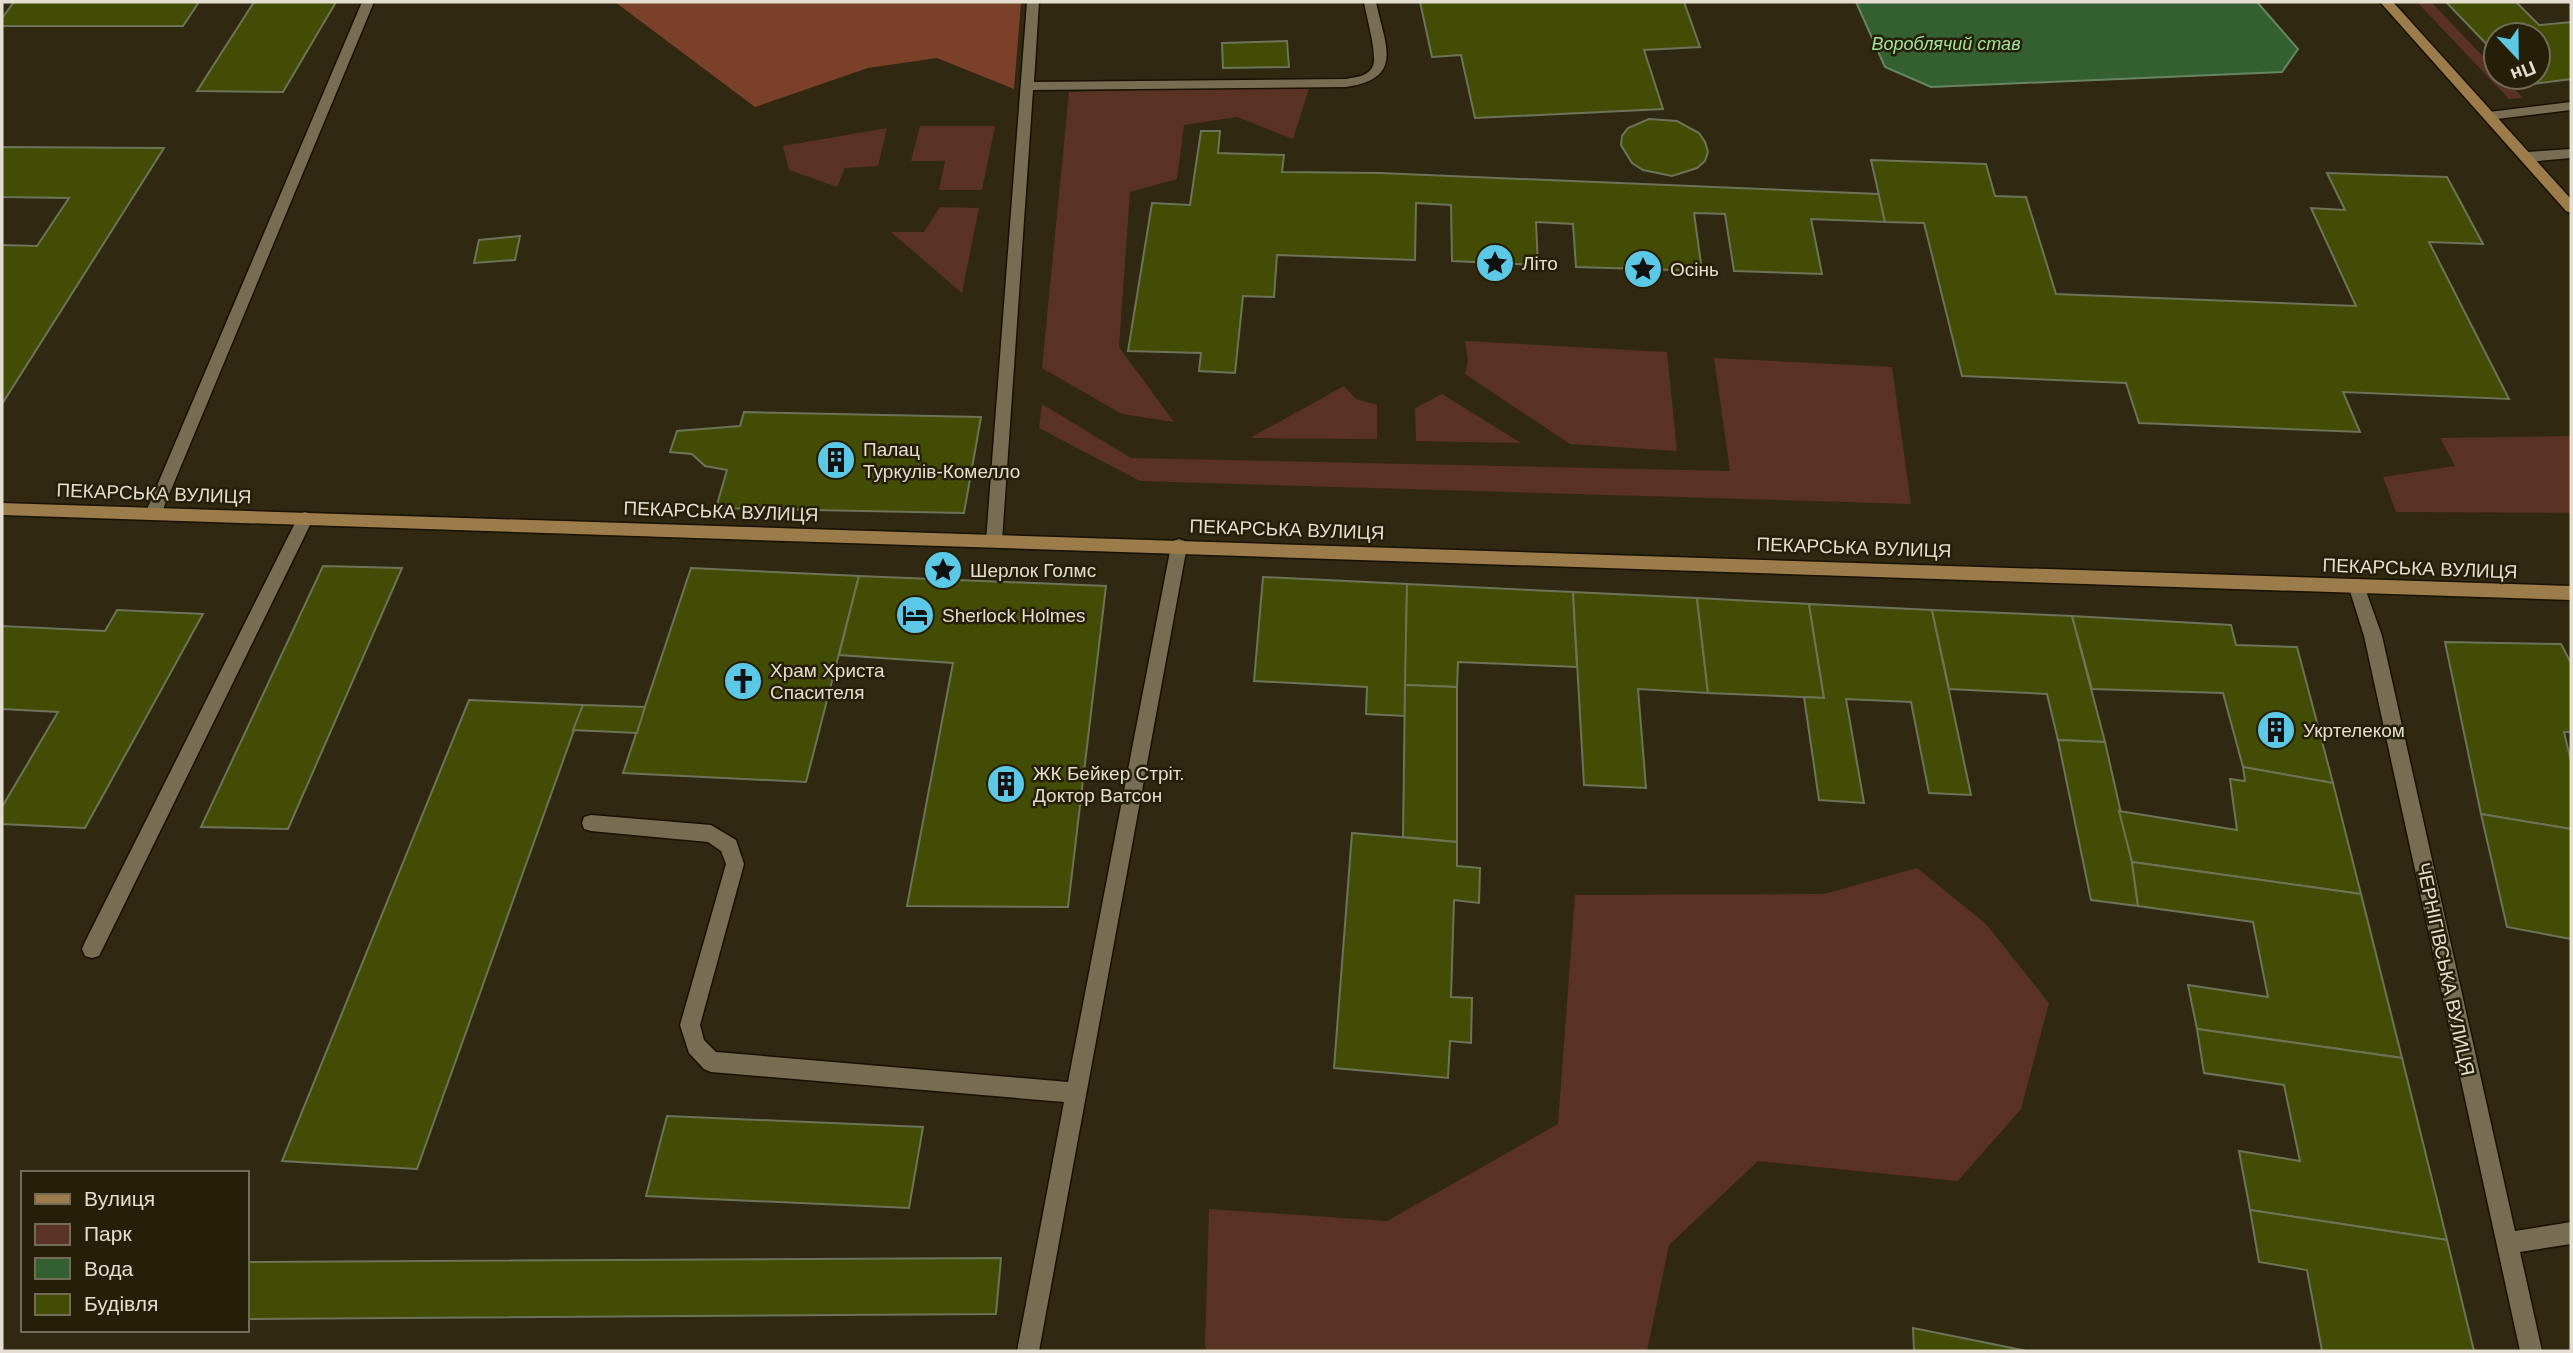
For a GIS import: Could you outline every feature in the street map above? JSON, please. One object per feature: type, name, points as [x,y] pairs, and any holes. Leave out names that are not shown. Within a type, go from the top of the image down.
[{"type":"street","points":[[153,514],[368,2]]},
{"type":"street","points":[[993,541],[1033,2]]},
{"type":"street","points":[[1026,86],[1346,83],[1365,80],[1378,71],[1381,58],[1370,2]]},
{"type":"street","points":[[2386,2],[2571,208]]},
{"type":"street","points":[[2489,116],[2571,106]]},
{"type":"street","points":[[2527,157],[2571,153]]},
{"type":"street","name":"ПЕКАРСЬКА ВУЛИЦЯ","points":[[2,509],[2571,593]]},
{"type":"street","points":[[92,950],[305,519]]},
{"type":"street","points":[[1028,1351],[1179,546]]},
{"type":"street","name":"ЧЕРНІГІВСЬКА ВУЛИЦЯ","points":[[2357,588],[2373,636],[2531,1351]]},
{"type":"street","points":[[591,823],[711,834],[729,846],[735,864],[690,1025],[696,1046],[711,1062],[1076,1093]]},
{"type":"street","points":[[2506,1243],[2571,1233]]},
{"type":"green space","points":[[2417,2],[2431,2],[2482,55],[2482,71]]},
{"type":"green space","points":[[1310,85],[1293,139],[1237,117],[1184,125],[1177,179],[1130,192],[1119,347],[1174,422],[1122,414],[1042,368],[1069,92]]},
{"type":"green space","points":[[2501,91],[2516,91],[2523,98],[2509,99]]},
{"type":"green space","points":[[920,126],[995,126],[982,190],[939,190],[945,161],[911,161]]},
{"type":"green space","points":[[887,128],[878,166],[845,168],[837,187],[789,170],[783,146]]},
{"type":"green space","points":[[940,207],[979,208],[962,293],[891,232],[924,232]]},
{"type":"green space","points":[[1465,341],[1667,352],[1677,451],[1570,444],[1465,374],[1468,360]]},
{"type":"green space","points":[[1714,358],[1892,367],[1911,504],[1140,481],[1039,428],[1042,404],[1131,458],[1730,471]]},
{"type":"green space","points":[[1344,386],[1356,399],[1377,405],[1377,439],[1250,438]]},
{"type":"green space","points":[[1442,394],[1521,443],[1416,441],[1415,408]]},
{"type":"green space","points":[[2571,436],[2571,513],[2396,512],[2383,477],[2455,466],[2440,438]]},
{"type":"green space","points":[[1917,868],[1986,924],[2049,1003],[2021,1109],[1958,1181],[1758,1161],[1669,1245],[1647,1351],[1207,1351],[1209,1209],[1387,1221],[1558,1124],[1575,895],[1824,894]]},
{"type":"shaded area","points":[[615,2],[1021,2],[1014,89],[937,58],[868,68],[755,107]]},
{"type":"water","name":"Вороблячий став","points":[[1856,2],[2257,2],[2298,49],[2282,72],[1931,87],[1885,67]]},
{"type":"building","points":[[14,2],[199,2],[183,26],[2,26],[2,18]]},
{"type":"building","points":[[254,2],[336,2],[283,92],[197,91]]},
{"type":"building","points":[[1420,2],[1684,2],[1700,47],[1644,50],[1663,109],[1475,118],[1461,55],[1432,57]]},
{"type":"building","points":[[2446,2],[2516,2],[2535,21],[2482,21],[2482,39]]},
{"type":"building","points":[[2571,22],[2571,79],[2552,81],[2552,24]]},
{"type":"building","points":[[1287,41],[1289,67],[1223,68],[1222,43]]},
{"type":"building","points":[[1649,119],[1677,121],[1699,133],[1708,152],[1705,161],[1697,168],[1672,176],[1643,170],[1632,163],[1621,145],[1622,136],[1628,128]]},
{"type":"building","points":[[1201,131],[1220,131],[1218,153],[1284,155],[1282,172],[1380,173],[1879,194],[1885,222],[1811,219],[1822,274],[1734,271],[1725,214],[1694,213],[1702,271],[1576,267],[1573,224],[1536,222],[1538,265],[1452,261],[1451,205],[1416,203],[1415,260],[1277,255],[1274,297],[1243,296],[1235,373],[1199,371],[1201,353],[1128,351],[1152,203],[1190,205]]},
{"type":"building","points":[[2,147],[164,148],[2,404],[2,245],[37,246],[69,198],[2,197]]},
{"type":"building","points":[[1871,160],[1986,164],[1995,196],[2026,197],[2056,294],[2356,306],[2311,208],[2345,210],[2327,173],[2447,177],[2483,244],[2429,242],[2509,399],[2343,392],[2360,432],[2139,423],[2126,383],[1962,376],[1924,223],[1885,222]]},
{"type":"building","points":[[520,236],[515,260],[474,263],[479,240]]},
{"type":"building","name":"Палац Туркулів-Комелло","points":[[744,412],[981,417],[964,513],[716,508],[727,470],[705,466],[692,454],[670,452],[677,431],[740,426]]},
{"type":"building","points":[[323,566],[402,568],[288,829],[201,827]]},
{"type":"building","name":"Храм Христа Спасителя","points":[[691,568],[859,576],[806,782],[623,773]]},
{"type":"building","name":"ЖК Бейкер Стріт. Доктор Ватсон","points":[[859,576],[1106,586],[1068,907],[907,906],[953,663],[839,655]]},
{"type":"building","points":[[1263,577],[1407,584],[1405,716],[1366,714],[1367,687],[1254,681]]},
{"type":"building","points":[[1407,584],[1573,592],[1577,667],[1458,662],[1457,687],[1405,685]]},
{"type":"building","points":[[1573,592],[1697,598],[1708,693],[1638,689],[1646,788],[1584,785]]},
{"type":"building","points":[[1697,598],[1809,604],[1824,698],[1708,693]]},
{"type":"building","points":[[1809,604],[1932,610],[1971,795],[1929,793],[1911,702],[1846,699],[1864,803],[1819,800],[1804,697],[1824,698]]},
{"type":"building","points":[[117,610],[203,614],[85,828],[2,824],[2,807],[58,712],[2,709],[2,626],[105,631]]},
{"type":"building","points":[[1932,610],[2072,616],[2105,742],[2058,740],[2047,694],[1949,689]]},
{"type":"building","name":"Укртелеком","points":[[2072,616],[2231,625],[2236,645],[2297,647],[2333,783],[2243,767],[2223,693],[2092,689]]},
{"type":"building","points":[[2445,642],[2561,644],[2571,663],[2571,732],[2564,732],[2571,761],[2571,829],[2481,814]]},
{"type":"building","points":[[1405,685],[1457,687],[1457,842],[1403,837]]},
{"type":"building","points":[[469,700],[583,705],[417,1169],[282,1161]]},
{"type":"building","points":[[583,705],[645,707],[637,733],[573,730]]},
{"type":"building","points":[[2058,740],[2105,742],[2132,862],[2138,906],[2091,900]]},
{"type":"building","points":[[2243,767],[2333,783],[2361,894],[2132,862],[2119,811],[2237,830],[2230,779],[2245,781]]},
{"type":"building","points":[[2481,814],[2571,829],[2571,939],[2507,927]]},
{"type":"building","points":[[1352,833],[1457,842],[1457,866],[1480,868],[1479,903],[1454,900],[1451,997],[1472,998],[1471,1043],[1450,1041],[1448,1078],[1334,1068]]},
{"type":"building","points":[[2132,862],[2361,894],[2402,1058],[2197,1029],[2188,985],[2268,997],[2253,922],[2138,906]]},
{"type":"building","points":[[2197,1029],[2402,1058],[2447,1240],[2250,1210],[2239,1151],[2300,1161],[2284,1085],[2204,1073]]},
{"type":"building","points":[[667,1116],[923,1127],[909,1208],[646,1196]]},
{"type":"building","points":[[2250,1210],[2447,1240],[2474,1351],[2322,1351],[2307,1270],[2259,1262]]},
{"type":"building","points":[[1001,1258],[996,1314],[248,1319],[248,1262]]},
{"type":"building","points":[[1913,1328],[2027,1351],[1914,1351]]},
{"type":"place","name":"Літо","points":[[1495,263]]},
{"type":"place","name":"Осінь","points":[[1643,269]]},
{"type":"place","name":"Палац Туркулів-Комелло","points":[[836,460]]},
{"type":"place","name":"Шерлок Голмс","points":[[943,570]]},
{"type":"place","name":"Sherlock Holmes","points":[[915,615]]},
{"type":"place","name":"Храм Христа Спасителя","points":[[743,681]]},
{"type":"place","name":"Укртелеком","points":[[2276,730]]},
{"type":"place","name":"ЖК Бейкер Стріт. Доктор Ватсон","points":[[1006,784]]}]
